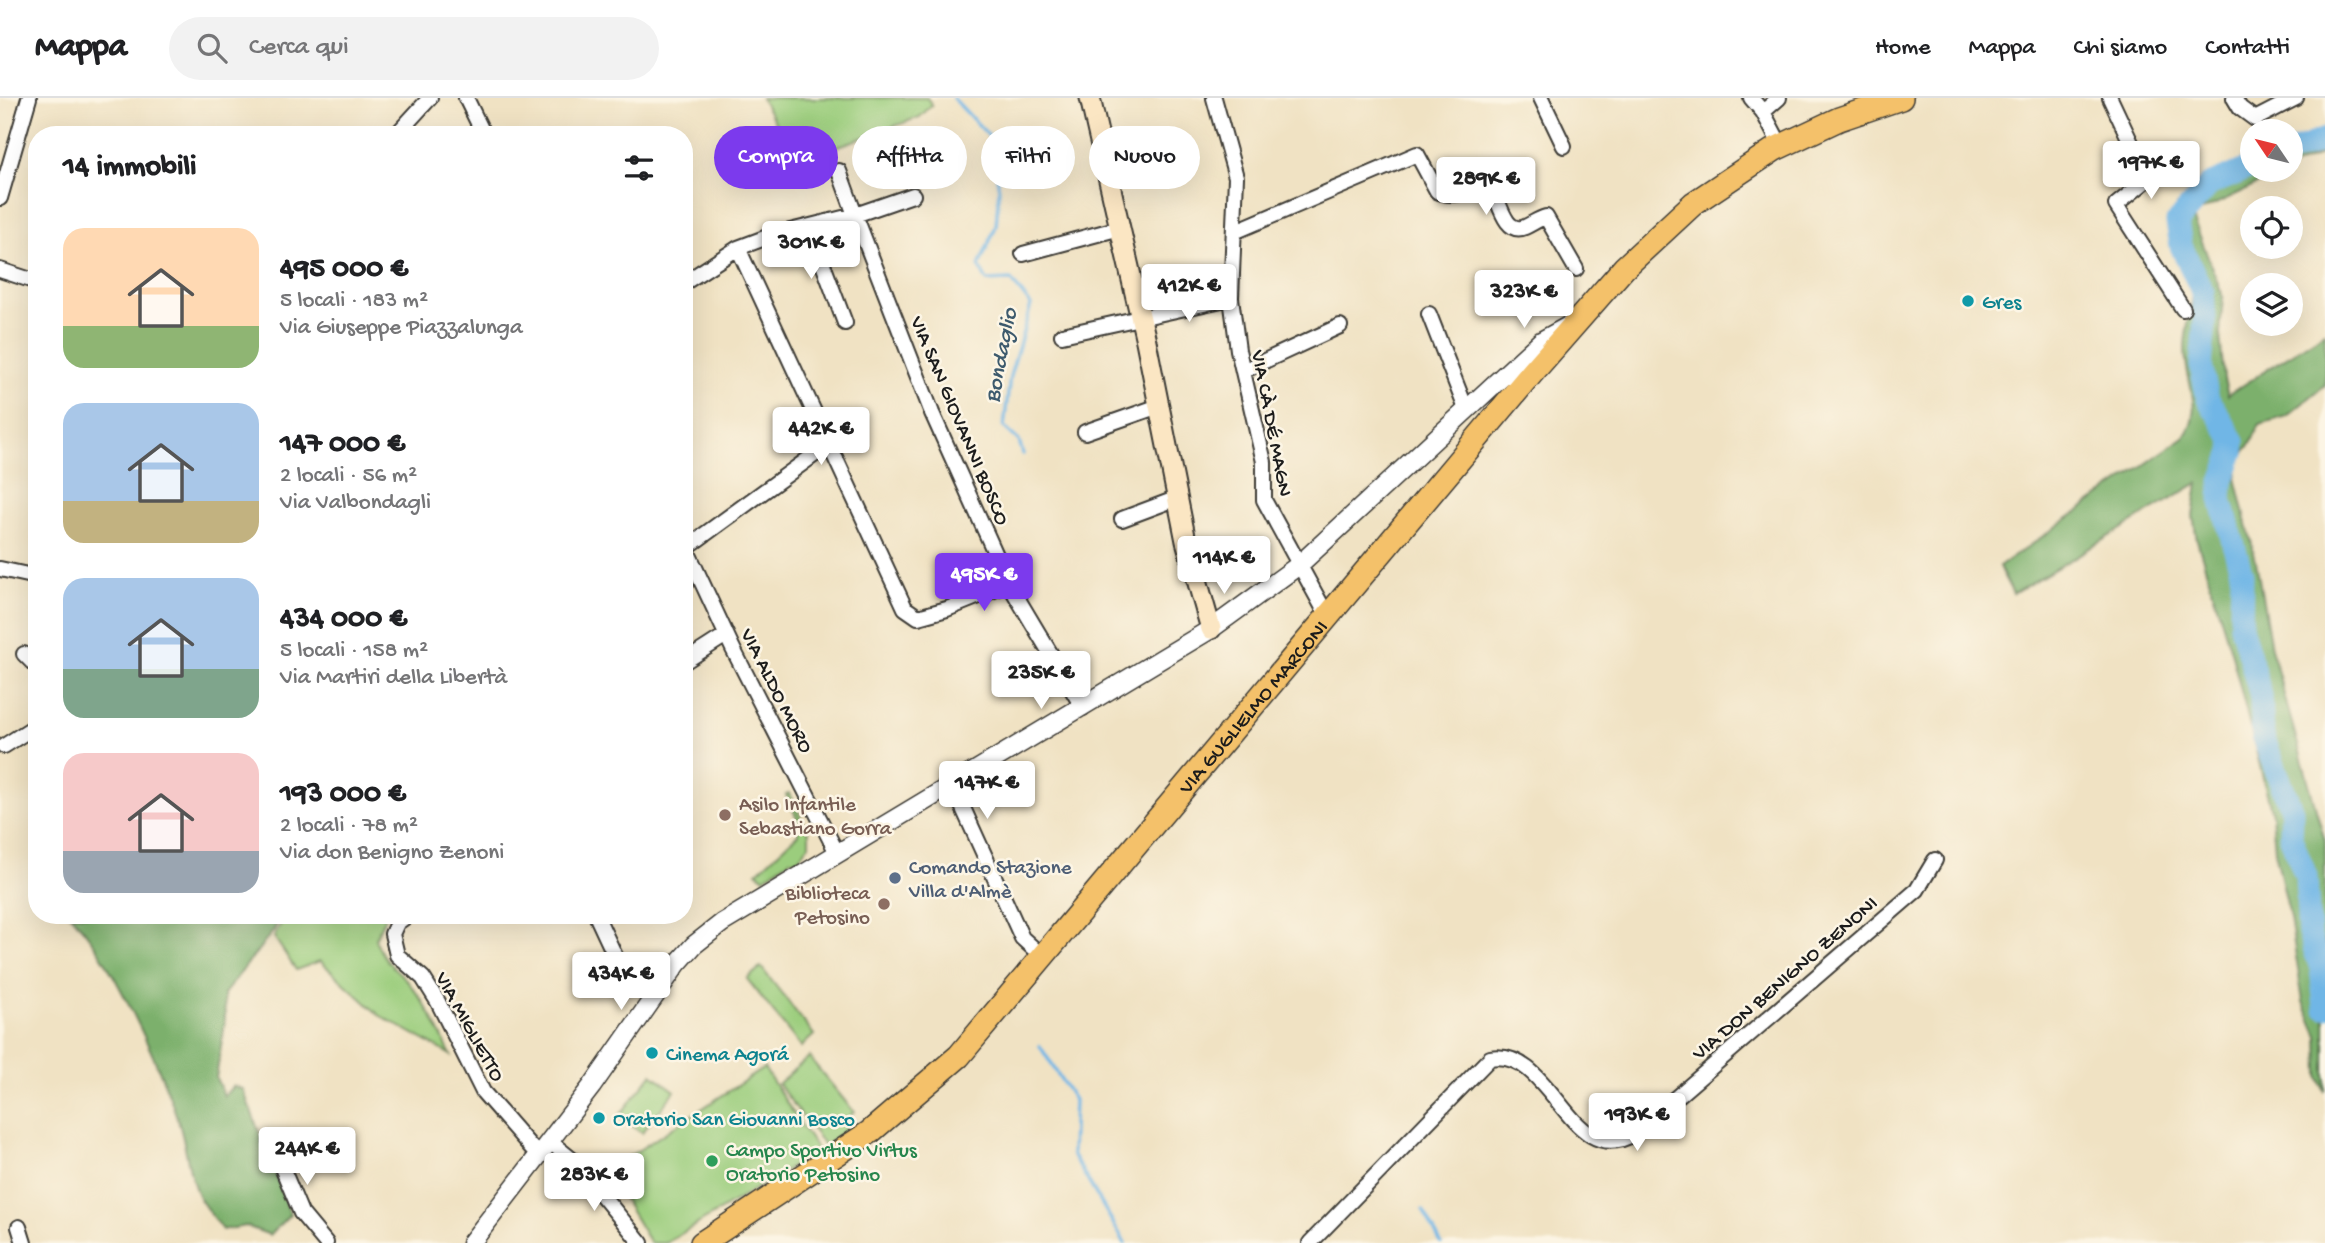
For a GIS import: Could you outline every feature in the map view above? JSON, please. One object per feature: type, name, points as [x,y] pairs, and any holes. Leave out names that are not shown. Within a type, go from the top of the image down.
[{"type":"main road","points":[[1090,98],[1141,319],[1178,498],[1210,629]]},
{"type":"main road","name":"VIA GUGLIELMO MARCONI","points":[[702,1243],[730,1233],[914,1098],[976,1038],[1574,322],[1643,249],[1694,203],[1781,146],[1839,119],[1901,98]]},
{"type":"street","points":[[0,198],[29,98]]},
{"type":"street","points":[[404,126],[430,98]]},
{"type":"street","points":[[466,98],[480,126]]},
{"type":"street","name":"VIA CÀ DÉ MAGN","points":[[1214,98],[1236,177],[1231,298],[1243,371],[1264,462],[1264,500],[1328,617]]},
{"type":"street","points":[[1541,98],[1564,146]]},
{"type":"street","points":[[1751,98],[1763,111],[1781,146]]},
{"type":"street","points":[[1763,111],[1779,98]]},
{"type":"street","points":[[2110,98],[2131,148],[2148,173],[2148,179],[2143,185],[2120,199],[2116,205],[2183,309]]},
{"type":"street","points":[[2234,98],[2240,108],[2255,119],[2296,98]]},
{"type":"street","points":[[1234,232],[1417,154],[1437,191],[1451,196],[1486,189],[1494,192],[1508,224],[1514,228],[1522,229],[1546,217],[1576,268]]},
{"type":"street","name":"VIA SAN GIOVANNI BOSCO","points":[[839,172],[932,413],[1009,583],[1083,708]]},
{"type":"street","points":[[693,277],[738,248],[770,236],[855,215],[913,195]]},
{"type":"street","points":[[809,227],[845,323]]},
{"type":"street","points":[[1023,254],[1120,228]]},
{"type":"street","points":[[738,248],[905,608],[918,617],[947,609],[1009,583]]},
{"type":"street","points":[[0,270],[28,279]]},
{"type":"street","points":[[1062,335],[1231,298]]},
{"type":"street","points":[[1429,314],[1466,409]]},
{"type":"street","points":[[471,1243],[694,945],[722,923],[1083,708],[1210,629],[1299,565],[1541,341],[1574,322]]},
{"type":"street","points":[[1243,371],[1340,326]]},
{"type":"street","points":[[1502,376],[1520,370],[1531,373]]},
{"type":"street","points":[[1084,432],[1159,406]]},
{"type":"street","points":[[693,540],[830,444]]},
{"type":"street","points":[[1122,519],[1178,498]]},
{"type":"street","name":"VIA ALDO MORO","points":[[693,563],[726,635],[837,853]]},
{"type":"street","points":[[0,569],[28,575]]},
{"type":"street","points":[[693,656],[726,635]]},
{"type":"street","points":[[24,654],[28,658]]},
{"type":"street","points":[[4,746],[28,731]]},
{"type":"street","points":[[953,786],[1022,938],[1044,958]]},
{"type":"street","name":"VIA DON BENIGNO ZENONI","points":[[1310,1243],[1490,1058],[1509,1058],[1528,1067],[1581,1128],[1596,1139],[1612,1143],[1635,1133],[1917,890],[1936,860]]},
{"type":"street","name":"VIA MIGLIETTO","points":[[397,924],[392,934],[397,955],[423,978],[483,1092],[543,1148]]},
{"type":"street","points":[[600,924],[617,960]]},
{"type":"street","points":[[271,1141],[301,1213],[326,1243]]},
{"type":"street","points":[[543,1148],[575,1162],[640,1243]]},
{"type":"street","points":[[19,1227],[24,1243]]},
{"type":"green space","points":[[761,98],[927,98],[932,105],[920,117],[895,126],[852,126],[852,141],[838,146],[838,126],[777,126]]},
{"type":"green space","points":[[2325,137],[2325,152],[2303,162],[2303,145]]},
{"type":"green space","points":[[2240,170],[2240,182],[2262,182],[2192,215],[2223,297],[2220,334],[2228,395],[2325,332],[2325,385],[2287,416],[2260,424],[2250,445],[2240,457],[2236,478],[2256,561],[2271,648],[2325,841],[2325,1092],[2319,1078],[2318,1036],[2303,1002],[2290,918],[2275,851],[2272,814],[2231,651],[2197,540],[2193,516],[2198,483],[2013,594],[1999,567],[2184,437],[2190,426],[2194,405],[2185,349],[2194,279],[2179,237],[2176,206],[2219,178]]},
{"type":"green space","points":[[789,793],[809,833],[809,845],[797,860],[791,859],[764,878],[757,872],[798,834],[798,820],[786,795]]},
{"type":"green space","points":[[78,924],[277,924],[224,994],[225,1022],[216,1078],[224,1096],[233,1086],[243,1089],[290,1214],[270,1235],[246,1226],[222,1230],[200,1199],[180,1127],[162,1077],[118,984]]},
{"type":"green space","points":[[280,924],[382,924],[375,939],[379,949],[424,1003],[451,1055],[379,1015],[320,961],[296,970],[274,937]]},
{"type":"green space","points":[[761,967],[814,1035],[801,1047],[747,979]]},
{"type":"green space","points":[[809,1057],[854,1112],[847,1118],[852,1125],[825,1146],[778,1084]]},
{"type":"green space","name":"Campo Sportivo Virtus Oratorio Petosino","points":[[764,1068],[818,1151],[666,1243],[650,1243],[607,1171]]},
{"type":"green space","points":[[652,1074],[675,1091],[642,1133],[619,1116]]},
{"type":"waterway","name":"Bondaglio","points":[[953,98],[989,136],[999,189],[996,226],[979,266],[987,281],[1011,280],[1031,305],[1010,376],[1004,427],[1019,441],[1023,454]]},
{"type":"waterway","points":[[2303,147],[2325,139]]},
{"type":"waterway","points":[[2240,172],[2209,185],[2177,222],[2181,246],[2203,293],[2205,321],[2201,366],[2208,399],[2234,441],[2233,452],[2222,482],[2221,499],[2242,575],[2241,626],[2261,696],[2263,737],[2292,811],[2291,838],[2306,876],[2309,933],[2321,968],[2325,1007]]},
{"type":"waterway","points":[[1040,1046],[1074,1100],[1072,1154],[1125,1243]]},
{"type":"waterway","points":[[1423,1210],[1441,1243]]},
{"type":"place","name":"Gres","points":[[1968,301]]},
{"type":"place","name":"Asilo Infantile Sebastiano Gorra","points":[[725,815]]},
{"type":"place","name":"Comando Stazione Villa d'Almè","points":[[895,878]]},
{"type":"place","name":"Biblioteca Petosino","points":[[884,904]]},
{"type":"place","name":"Cinema Agorá","points":[[652,1053]]},
{"type":"place","name":"Oratorio San Giovanni Bosco","points":[[599,1118]]},
{"type":"place","name":"Campo Sportivo Virtus Oratorio Petosino","points":[[712,1161]]}]
